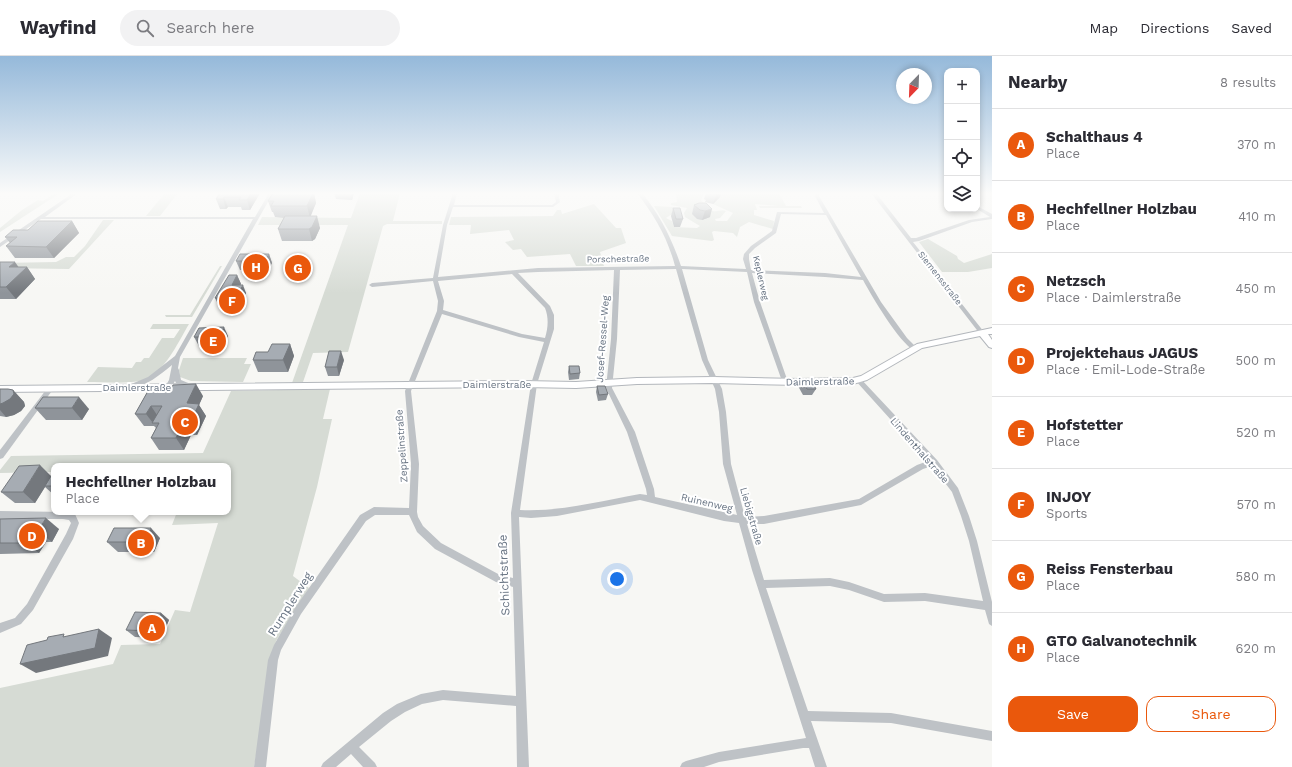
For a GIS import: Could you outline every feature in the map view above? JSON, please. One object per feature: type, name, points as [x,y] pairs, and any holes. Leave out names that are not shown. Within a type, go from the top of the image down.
[{"type":"street","points":[[0,246],[29,226]]},
{"type":"street","points":[[175,360],[172,380],[164,387],[158,382],[160,378],[175,360],[252,226]]},
{"type":"street","points":[[435,280],[445,226]]},
{"type":"street","name":"Liebigstraße","points":[[663,226],[679,267],[694,325],[720,400],[726,460],[742,520],[761,584],[821,767]]},
{"type":"street","name":"Keplerweg","points":[[776,226],[774,232],[747,253],[746,259],[757,302],[785,382]]},
{"type":"street","points":[[835,226],[878,302],[905,339],[914,348]]},
{"type":"street","name":"Siemensstraße","points":[[899,226],[992,345]]},
{"type":"street","points":[[910,240],[917,240],[956,226]]},
{"type":"street","name":"Porschestraße","points":[[372,284],[435,280],[549,269],[679,267],[865,279]]},
{"type":"street","name":"Josef-Ressel-Weg","points":[[617,268],[615,334],[610,392],[631,432],[650,490],[651,498]]},
{"type":"street","name":"Schichtstraße","points":[[513,272],[551,311],[551,324],[548,341],[534,384],[515,513],[516,583],[523,767]]},
{"type":"street","name":"Zeppelinstraße","points":[[435,280],[441,301],[440,311],[428,339],[414,380],[408,391],[415,471],[413,512],[420,529],[438,546],[499,579],[516,583]]},
{"type":"street","points":[[440,311],[521,336],[548,341]]},
{"type":"street","name":"Daimlerstraße","points":[[0,389],[534,384],[576,385],[610,382],[714,380],[785,382],[858,380],[914,348],[992,331]]},
{"type":"street","points":[[175,360],[178,381],[191,387]]},
{"type":"street","points":[[129,387],[154,378],[175,360]]},
{"type":"street","name":"Lindenthalstraße","points":[[858,380],[934,462],[948,480],[959,499],[973,541],[992,621]]},
{"type":"street","points":[[0,456],[51,388]]},
{"type":"street","name":"Ruinenweg","points":[[515,513],[545,514],[640,497],[651,498],[714,515],[742,520],[764,520],[857,503],[920,467],[934,462]]},
{"type":"street","name":"Rumplerweg","points":[[260,767],[273,660],[277,648],[290,623],[363,518],[374,512],[413,512]]},
{"type":"street","points":[[0,515],[63,515],[72,517],[75,523],[70,536],[30,607],[18,620],[0,628]]},
{"type":"street","points":[[761,584],[830,582],[888,598],[925,598],[989,606]]},
{"type":"street","points":[[327,767],[390,714],[414,701],[429,696],[443,695],[520,701]]},
{"type":"street","points":[[805,716],[891,718],[992,736]]},
{"type":"street","points":[[686,767],[719,758],[804,743],[814,743]]},
{"type":"street","points":[[352,746],[371,767]]},
{"type":"shaded area","points":[[2,226],[9,226],[0,232],[0,228]]},
{"type":"shaded area","points":[[99,226],[108,226],[69,269],[0,268],[0,263],[56,262],[66,257],[74,257],[85,246]]},
{"type":"shaded area","points":[[348,226],[383,226],[348,352],[313,353],[303,382],[292,383]]},
{"type":"shaded area","points":[[471,226],[614,226],[616,228],[621,228],[626,243],[600,252],[604,266],[576,266],[570,254],[527,257],[521,249],[513,250],[505,242],[514,240],[509,230],[470,234]]},
{"type":"shaded area","points":[[666,226],[697,228],[700,226],[741,226],[737,237],[733,233],[712,232],[714,240],[712,241],[672,236]]},
{"type":"shaded area","points":[[763,226],[773,226],[773,229]]},
{"type":"shaded area","points":[[928,239],[957,256],[958,259],[964,263],[992,254],[992,268],[968,272],[942,272],[919,242]]},
{"type":"shaded area","points":[[220,266],[222,266],[192,317],[166,317],[165,315],[190,315]]},
{"type":"shaded area","points":[[153,324],[189,324],[175,349],[163,366],[149,378],[140,381],[120,383],[87,382],[98,367],[132,368],[136,362],[141,362],[144,358],[149,358],[162,338],[174,338],[180,329],[150,329]]},
{"type":"shaded area","points":[[183,358],[247,358],[244,364],[251,364],[243,382],[191,381],[180,377],[179,370]]},
{"type":"shaded area","points":[[330,389],[323,419],[332,419],[317,487],[293,576],[309,588],[276,641],[254,767],[0,767],[0,688],[113,664],[121,645],[160,644],[175,610],[190,612],[218,523],[172,525],[176,515],[231,515],[231,463],[51,463],[51,472],[0,473],[0,470],[11,456],[203,453],[231,391]]},
{"type":"building","points":[[32,226],[67,226],[46,247],[6,246],[17,237],[5,237],[13,230],[28,230]]},
{"type":"building","points":[[280,226],[312,226],[309,229],[278,229]]},
{"type":"building","points":[[240,254],[269,254],[265,261],[236,261]]},
{"type":"building","points":[[0,262],[15,262],[9,267],[27,267],[6,287],[0,287]]},
{"type":"building","points":[[229,275],[237,275],[232,285],[243,285],[236,298],[215,298]]},
{"type":"building","points":[[224,327],[219,337],[194,337],[199,328]]},
{"type":"building","points":[[272,344],[290,344],[283,360],[253,360],[256,352],[268,352]]},
{"type":"building","points":[[329,351],[341,351],[337,367],[325,367]]},
{"type":"building","points":[[569,366],[579,366],[580,373],[570,374]]},
{"type":"building","points":[[802,380],[811,380],[816,389],[807,389]]},
{"type":"building","points":[[196,384],[187,403],[199,404],[190,423],[183,423],[176,438],[151,438],[159,423],[152,423],[162,406],[151,406],[146,414],[135,414],[148,391],[170,391],[173,385]]},
{"type":"building","points":[[597,386],[605,386],[608,394],[599,395]]},
{"type":"building","points":[[0,389],[13,390],[14,394],[10,399],[0,404]]},
{"type":"building","points":[[43,397],[79,397],[72,408],[35,408]]},
{"type":"building","points":[[40,465],[23,492],[1,492],[19,466]]},
{"type":"building","points":[[51,476],[51,486],[45,486]]},
{"type":"building","points":[[46,518],[38,531],[33,531],[25,543],[0,543],[0,519]]},
{"type":"building","points":[[114,528],[151,528],[144,542],[107,542]]},
{"type":"building","points":[[135,612],[161,613],[153,631],[126,630]]},
{"type":"building","points":[[99,629],[95,648],[20,664],[27,645],[47,640],[48,637],[64,634],[63,637]]},
{"type":"place","name":"GTO Galvanotechnik","points":[[256,267]]},
{"type":"place","name":"Reiss Fensterbau","points":[[298,268]]},
{"type":"place","name":"INJOY","points":[[232,301]]},
{"type":"place","name":"Hofstetter","points":[[213,341]]},
{"type":"place","name":"Netzsch","points":[[185,422]]},
{"type":"place","name":"Projektehaus JAGUS","points":[[32,536]]},
{"type":"place","name":"Hechfellner Holzbau","points":[[141,543]]},
{"type":"place","name":"Schalthaus 4","points":[[152,628]]}]
